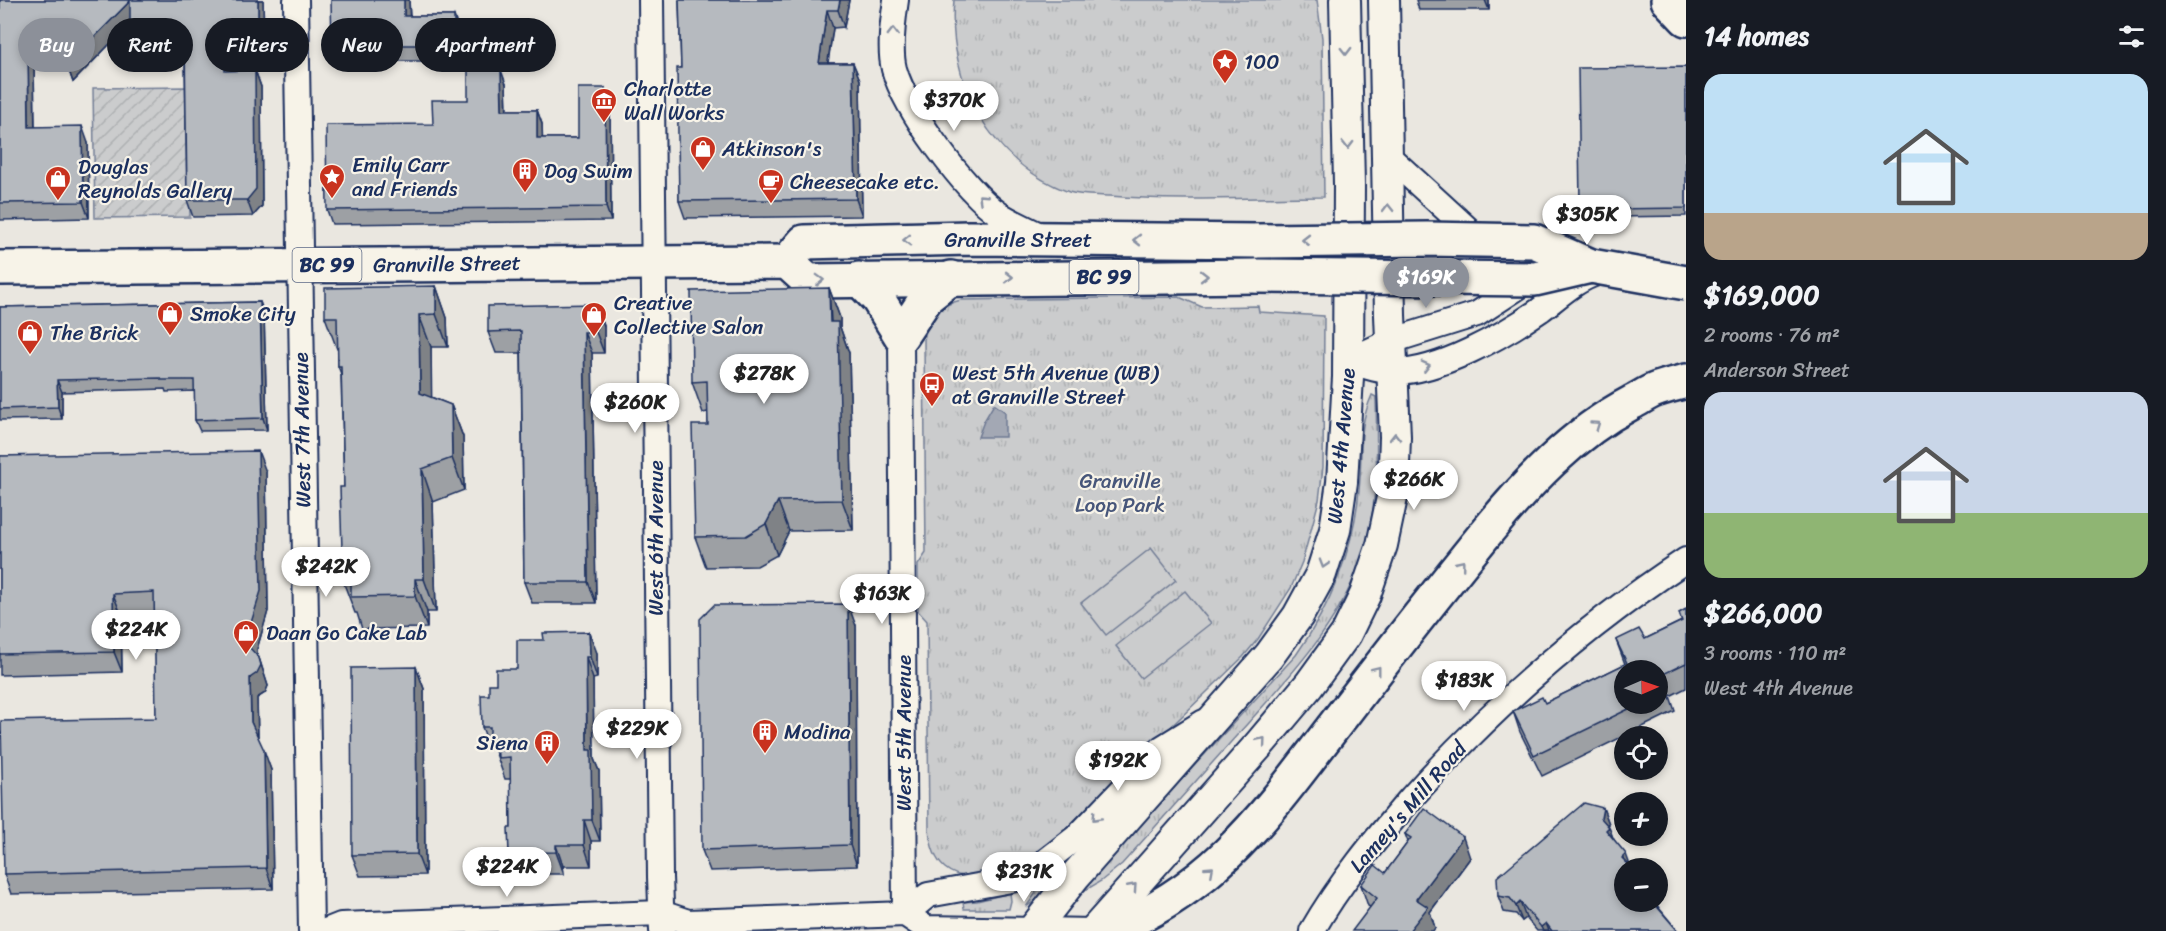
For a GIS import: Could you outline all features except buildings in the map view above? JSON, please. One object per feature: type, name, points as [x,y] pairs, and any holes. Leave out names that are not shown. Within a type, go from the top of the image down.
[{"type":"highway","points":[[1668,0],[1686,20]]},
{"type":"highway","name":"Granville Street","points":[[787,262],[804,242],[969,238],[1258,241],[1427,239],[1534,241],[1585,267]]},
{"type":"highway","name":"Granville Street","points":[[0,268],[787,262],[808,281],[1258,276],[1535,279],[1585,267]]},
{"type":"highway","name":"BC 99","points":[[1585,267],[1671,282]]},
{"type":"highway","points":[[860,279],[878,299],[901,336],[927,297],[951,278]]},
{"type":"highway","points":[[1106,931],[1164,905],[1199,880],[1236,846],[1274,803],[1485,534],[1517,495],[1547,465],[1580,436],[1615,411],[1653,391],[1686,381]]},
{"type":"main road","name":"West 4th Avenue","points":[[1033,930],[1075,876],[1269,656],[1299,616],[1321,574],[1335,530],[1347,420],[1349,183],[1346,0]]},
{"type":"main road","points":[[1094,931],[1309,685],[1346,634],[1365,595],[1382,545],[1393,493],[1395,437],[1384,0]]},
{"type":"street","name":"West 7th Avenue","points":[[296,0],[311,931]]},
{"type":"street","name":"West 6th Avenue","points":[[651,0],[656,605],[662,922]]},
{"type":"street","points":[[896,0],[892,26],[894,68],[914,114],[975,192],[998,213],[1049,240]]},
{"type":"street","points":[[1387,155],[1472,233],[1585,267]]},
{"type":"street","points":[[1686,264],[1671,282],[1686,291]]},
{"type":"street","points":[[1348,361],[1391,341],[1477,314],[1542,272],[1585,267]]},
{"type":"street","points":[[1348,361],[1393,372],[1427,367],[1472,350],[1520,324],[1581,278],[1585,267]]},
{"type":"street","name":"West 5th Avenue","points":[[901,336],[905,914]]},
{"type":"street","name":"Lamey's Mill Road","points":[[1312,931],[1329,901],[1358,860],[1442,764],[1503,703],[1568,647],[1639,591],[1686,560]]},
{"type":"street","points":[[326,931],[341,925],[662,922],[683,927],[905,914],[928,895],[1022,878],[1078,836],[1162,748],[1220,713]]},
{"type":"street","points":[[905,914],[926,928],[1094,931]]},
{"type":"green space","points":[[954,0],[1317,0],[1322,38],[1324,197],[1190,199],[1089,195],[1069,192],[1041,179],[1017,161],[996,140],[979,116],[966,89],[958,60],[954,30]]},
{"type":"green space","points":[[188,87],[190,217],[95,218],[93,88]]},
{"type":"green space","name":"Granville Loop Park","points":[[1179,297],[1202,307],[1258,306],[1259,312],[1324,316],[1323,467],[1319,500],[1302,562],[1291,588],[1258,639],[1243,657],[1050,844],[1034,855],[996,873],[977,877],[960,875],[945,868],[934,853],[929,829],[927,621],[918,611],[918,565],[926,553],[924,340],[928,325],[940,309],[961,300]]},
{"type":"green space","points":[[1372,395],[1376,397],[1377,435],[1373,510],[1370,529],[1356,574],[1343,600],[1312,648],[1276,692],[1122,864],[1084,891],[1082,888],[1296,655],[1308,637],[1330,597],[1352,534],[1359,490],[1362,430]]},
{"type":"green space","points":[[1151,548],[1176,580],[1106,635],[1081,603]]},
{"type":"green space","points":[[1185,591],[1211,623],[1141,678],[1116,646]]},
{"type":"green space","points":[[1054,863],[1060,869],[1036,900],[1026,907],[1036,893],[1035,889],[1028,884]]},
{"type":"green space","points":[[1010,893],[1009,909],[964,909],[963,902]]},
{"type":"shaded area","points":[[994,404],[1005,412],[1005,437],[978,437],[984,421]]},
{"type":"place","name":"100","points":[[1225,85]]},
{"type":"place","name":"Charlotte Wall Works","points":[[604,124]]},
{"type":"place","name":"Atkinson's","points":[[703,172]]},
{"type":"place","name":"Dog Swim","points":[[525,194]]},
{"type":"place","name":"Emily Carr and Friends","points":[[332,200]]},
{"type":"place","name":"Douglas Reynolds Gallery","points":[[58,202]]},
{"type":"place","name":"Cheesecake etc.","points":[[771,205]]},
{"type":"place","name":"Smoke City","points":[[170,337]]},
{"type":"place","name":"Creative Collective Salon","points":[[594,338]]},
{"type":"place","name":"The Brick","points":[[30,356]]},
{"type":"place","name":"West 5th Avenue (WB) at Granville Street","points":[[932,408]]},
{"type":"place","name":"Daan Go Cake Lab","points":[[246,656]]},
{"type":"place","name":"Modina","points":[[765,755]]},
{"type":"place","name":"Siena","points":[[547,766]]}]
